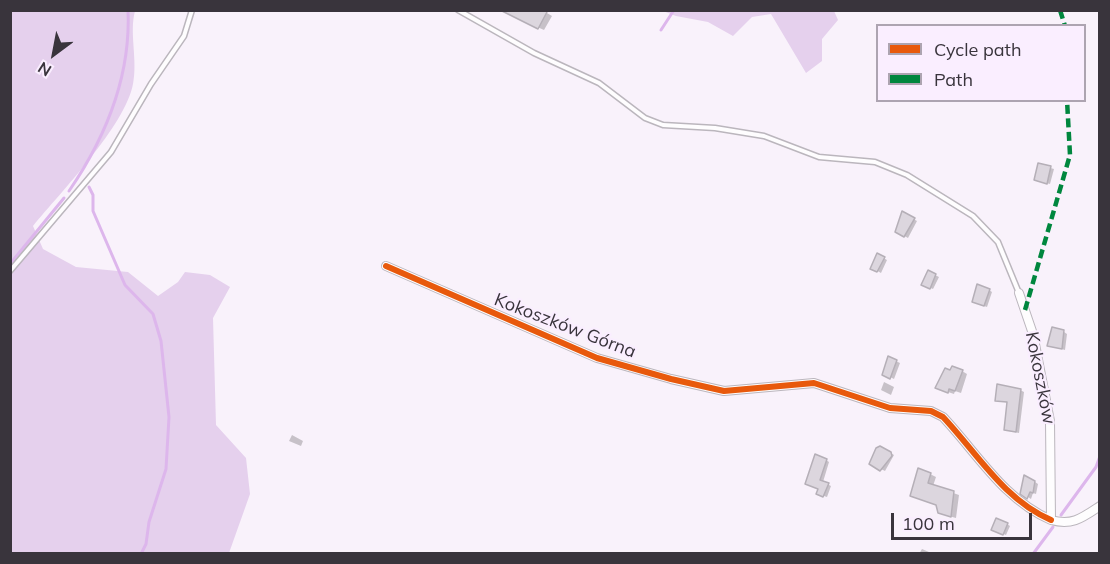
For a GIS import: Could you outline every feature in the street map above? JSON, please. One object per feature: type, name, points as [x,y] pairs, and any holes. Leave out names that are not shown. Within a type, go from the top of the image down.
[{"type":"street","name":"Kokoszków Górna","points":[[386,266],[587,354],[671,379],[724,391],[814,383],[890,408],[931,411],[943,417],[1013,497],[1034,512],[1051,520]]},
{"type":"street","name":"Kokoszków","points":[[1019,293],[1033,334],[1050,421],[1051,520]]},
{"type":"street","points":[[1051,520],[1065,524],[1078,521],[1100,506]]},
{"type":"lane","points":[[10,271],[111,152],[151,84],[184,36],[192,10]]},
{"type":"lane","points":[[458,10],[534,53],[599,83],[645,118],[663,125],[715,128],[765,136],[819,157],[876,162],[907,175],[973,216],[998,242],[1019,293]]},
{"type":"shaded area","points":[[10,11],[135,11],[133,28],[135,66],[128,101],[90,158],[33,226],[43,249],[76,267],[128,272],[158,296],[178,282],[185,272],[210,275],[230,287],[213,318],[216,425],[246,458],[250,494],[229,553],[11,553]]},
{"type":"shaded area","points":[[663,11],[834,11],[838,20],[822,39],[822,61],[806,73],[771,14],[752,17],[733,36],[708,22]]},
{"type":"building","points":[[500,10],[548,10],[538,29]]},
{"type":"building","points":[[1038,163],[1051,166],[1047,184],[1034,180]]},
{"type":"building","points":[[902,211],[915,218],[904,237],[895,232]]},
{"type":"building","points":[[877,253],[885,257],[877,272],[870,269]]},
{"type":"building","points":[[928,270],[936,274],[930,289],[921,285]]},
{"type":"building","points":[[977,284],[990,289],[984,306],[972,302]]},
{"type":"building","points":[[1052,327],[1064,330],[1062,349],[1047,346]]},
{"type":"building","points":[[888,356],[897,360],[890,379],[882,375]]},
{"type":"building","points":[[952,366],[963,370],[955,391],[949,389],[948,393],[935,388],[945,368],[950,370]]},
{"type":"building","points":[[997,384],[1021,389],[1016,432],[1004,430],[1007,402],[995,401]]},
{"type":"building","points":[[880,446],[891,452],[892,456],[880,471],[869,464],[876,448]]},
{"type":"building","points":[[815,454],[827,459],[820,480],[829,483],[823,497],[816,494],[818,489],[805,484]]},
{"type":"building","points":[[918,468],[931,473],[928,483],[954,491],[951,517],[938,513],[936,505],[910,496]]},
{"type":"building","points":[[1024,475],[1035,481],[1033,493],[1030,492],[1027,499],[1020,494]]},
{"type":"building","points":[[996,518],[1008,523],[1003,535],[991,530]]},
{"type":"waterway","name":"Kokoszków","points":[[69,191],[105,128],[114,105],[125,59],[128,10]]},
{"type":"waterway","points":[[661,30],[674,10]]},
{"type":"waterway","points":[[89,187],[93,195],[93,211],[125,285],[153,314],[161,341],[169,417],[166,469],[149,522],[146,544],[141,554]]},
{"type":"waterway","name":"Kokoszków","points":[[10,264],[64,198]]},
{"type":"waterway","points":[[1061,515],[1096,467],[1100,456]]},
{"type":"waterway","points":[[1033,554],[1053,527]]},
{"type":"marked path","points":[[1060,10],[1064,24]]},
{"type":"marked path","points":[[1025,310],[1070,155],[1067,102]]},
{"type":"cycle path","points":[[386,266],[597,358],[671,379],[724,391],[814,383],[890,408],[931,411],[943,417],[992,474],[1019,501],[1051,520]]}]
